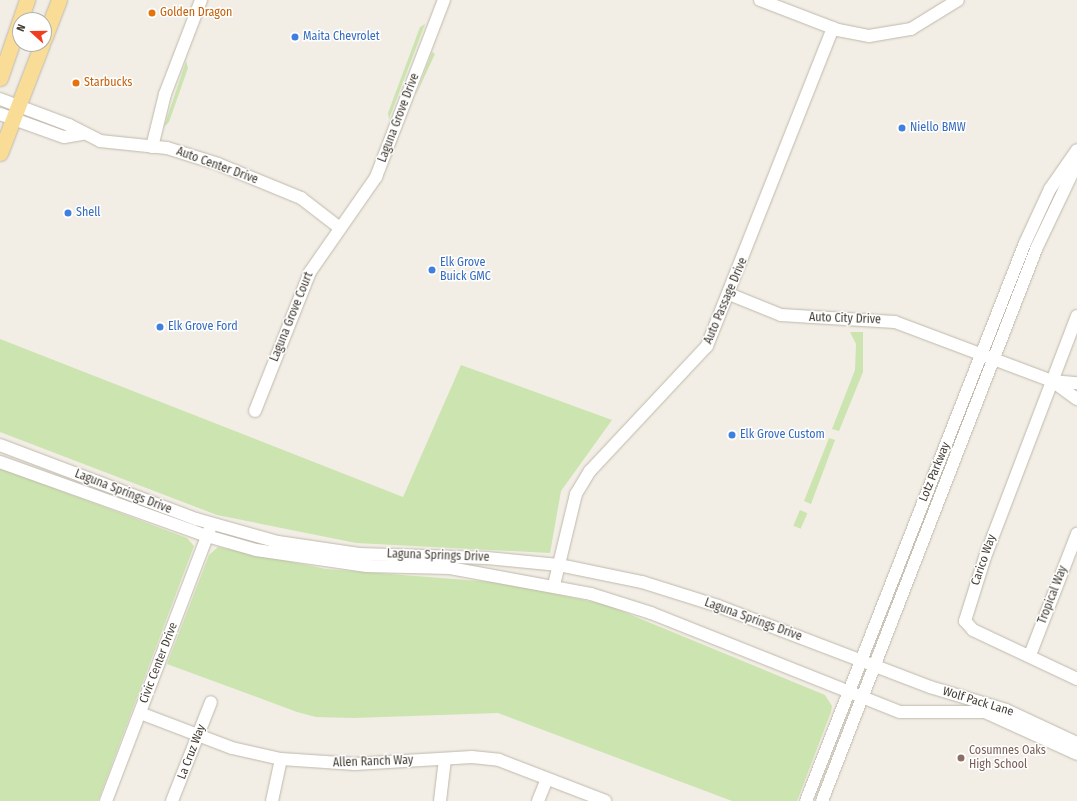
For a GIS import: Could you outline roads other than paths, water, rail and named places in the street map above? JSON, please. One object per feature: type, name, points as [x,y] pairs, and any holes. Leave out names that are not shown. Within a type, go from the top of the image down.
[{"type":"main road","points":[[0,78],[26,0]]},
{"type":"main road","points":[[52,18],[59,0]]},
{"type":"main road","points":[[0,152],[10,113],[38,52]]},
{"type":"street","points":[[152,147],[165,94],[201,0]]},
{"type":"street","name":"Laguna Grove Drive","points":[[340,228],[376,177],[444,0]]},
{"type":"street","points":[[760,0],[833,28],[869,36],[899,32],[923,24],[958,0]]},
{"type":"street","name":"Auto Passage Drive","points":[[554,585],[576,494],[590,471],[707,346],[730,294],[833,28]]},
{"type":"street","name":"Auto Center Drive","points":[[0,99],[10,113],[69,124],[82,134],[111,143],[152,147],[198,157],[289,192],[340,228]]},
{"type":"street","name":"Lotz Parkway","points":[[806,801],[860,660],[982,354],[1024,243],[1050,189],[1077,150]]},
{"type":"street","name":"Lotz Parkway","points":[[822,801],[876,666],[1037,248],[1077,163]]},
{"type":"street","name":"Laguna Grove Court","points":[[255,411],[305,281],[340,228]]},
{"type":"street","name":"Auto City Drive","points":[[730,294],[781,315],[895,322],[1052,381]]},
{"type":"street","points":[[1052,381],[1077,316]]},
{"type":"street","points":[[1052,381],[1077,383]]},
{"type":"street","points":[[1052,381],[1077,400]]},
{"type":"street","name":"Carico Way","points":[[1052,381],[985,557],[965,621],[973,630],[1030,655],[1077,679]]},
{"type":"street","name":"Laguna Springs Drive","points":[[0,445],[211,524],[278,542],[359,554],[487,558],[559,565],[688,596],[876,666]]},
{"type":"street","name":"Laguna Springs Drive","points":[[0,462],[207,536],[256,550],[367,566],[450,568],[554,585],[651,613],[863,697]]},
{"type":"street","name":"Civic Center Drive","points":[[106,801],[211,524]]},
{"type":"street","name":"Tropical Way","points":[[1030,655],[1077,534]]},
{"type":"street","name":"Wolf Pack Lane","points":[[876,666],[1006,710],[1077,744]]},
{"type":"street","name":"Wolf Pack Lane","points":[[863,697],[911,714],[985,712],[1077,754]]},
{"type":"street","name":"La Cruz Way","points":[[172,801],[211,702]]},
{"type":"street","name":"Allen Ranch Way","points":[[140,713],[198,736],[281,759],[355,764],[445,759],[499,760],[605,801]]},
{"type":"street","points":[[272,801],[281,759]]},
{"type":"street","points":[[440,801],[445,759]]},
{"type":"street","points":[[538,801],[547,779]]},
{"type":"place","name":"Golden Dragon","points":[[152,13]]},
{"type":"place","name":"Maita Chevrolet","points":[[295,37]]},
{"type":"place","name":"Starbucks","points":[[76,83]]},
{"type":"place","name":"Niello BMW","points":[[902,128]]},
{"type":"place","name":"Shell","points":[[68,213]]},
{"type":"place","name":"Elk Grove Buick GMC","points":[[432,270]]},
{"type":"place","name":"Elk Grove Ford","points":[[160,327]]},
{"type":"place","name":"Elk Grove Custom","points":[[732,435]]},
{"type":"place","name":"Cosumnes Oaks High School","points":[[961,758]]}]
